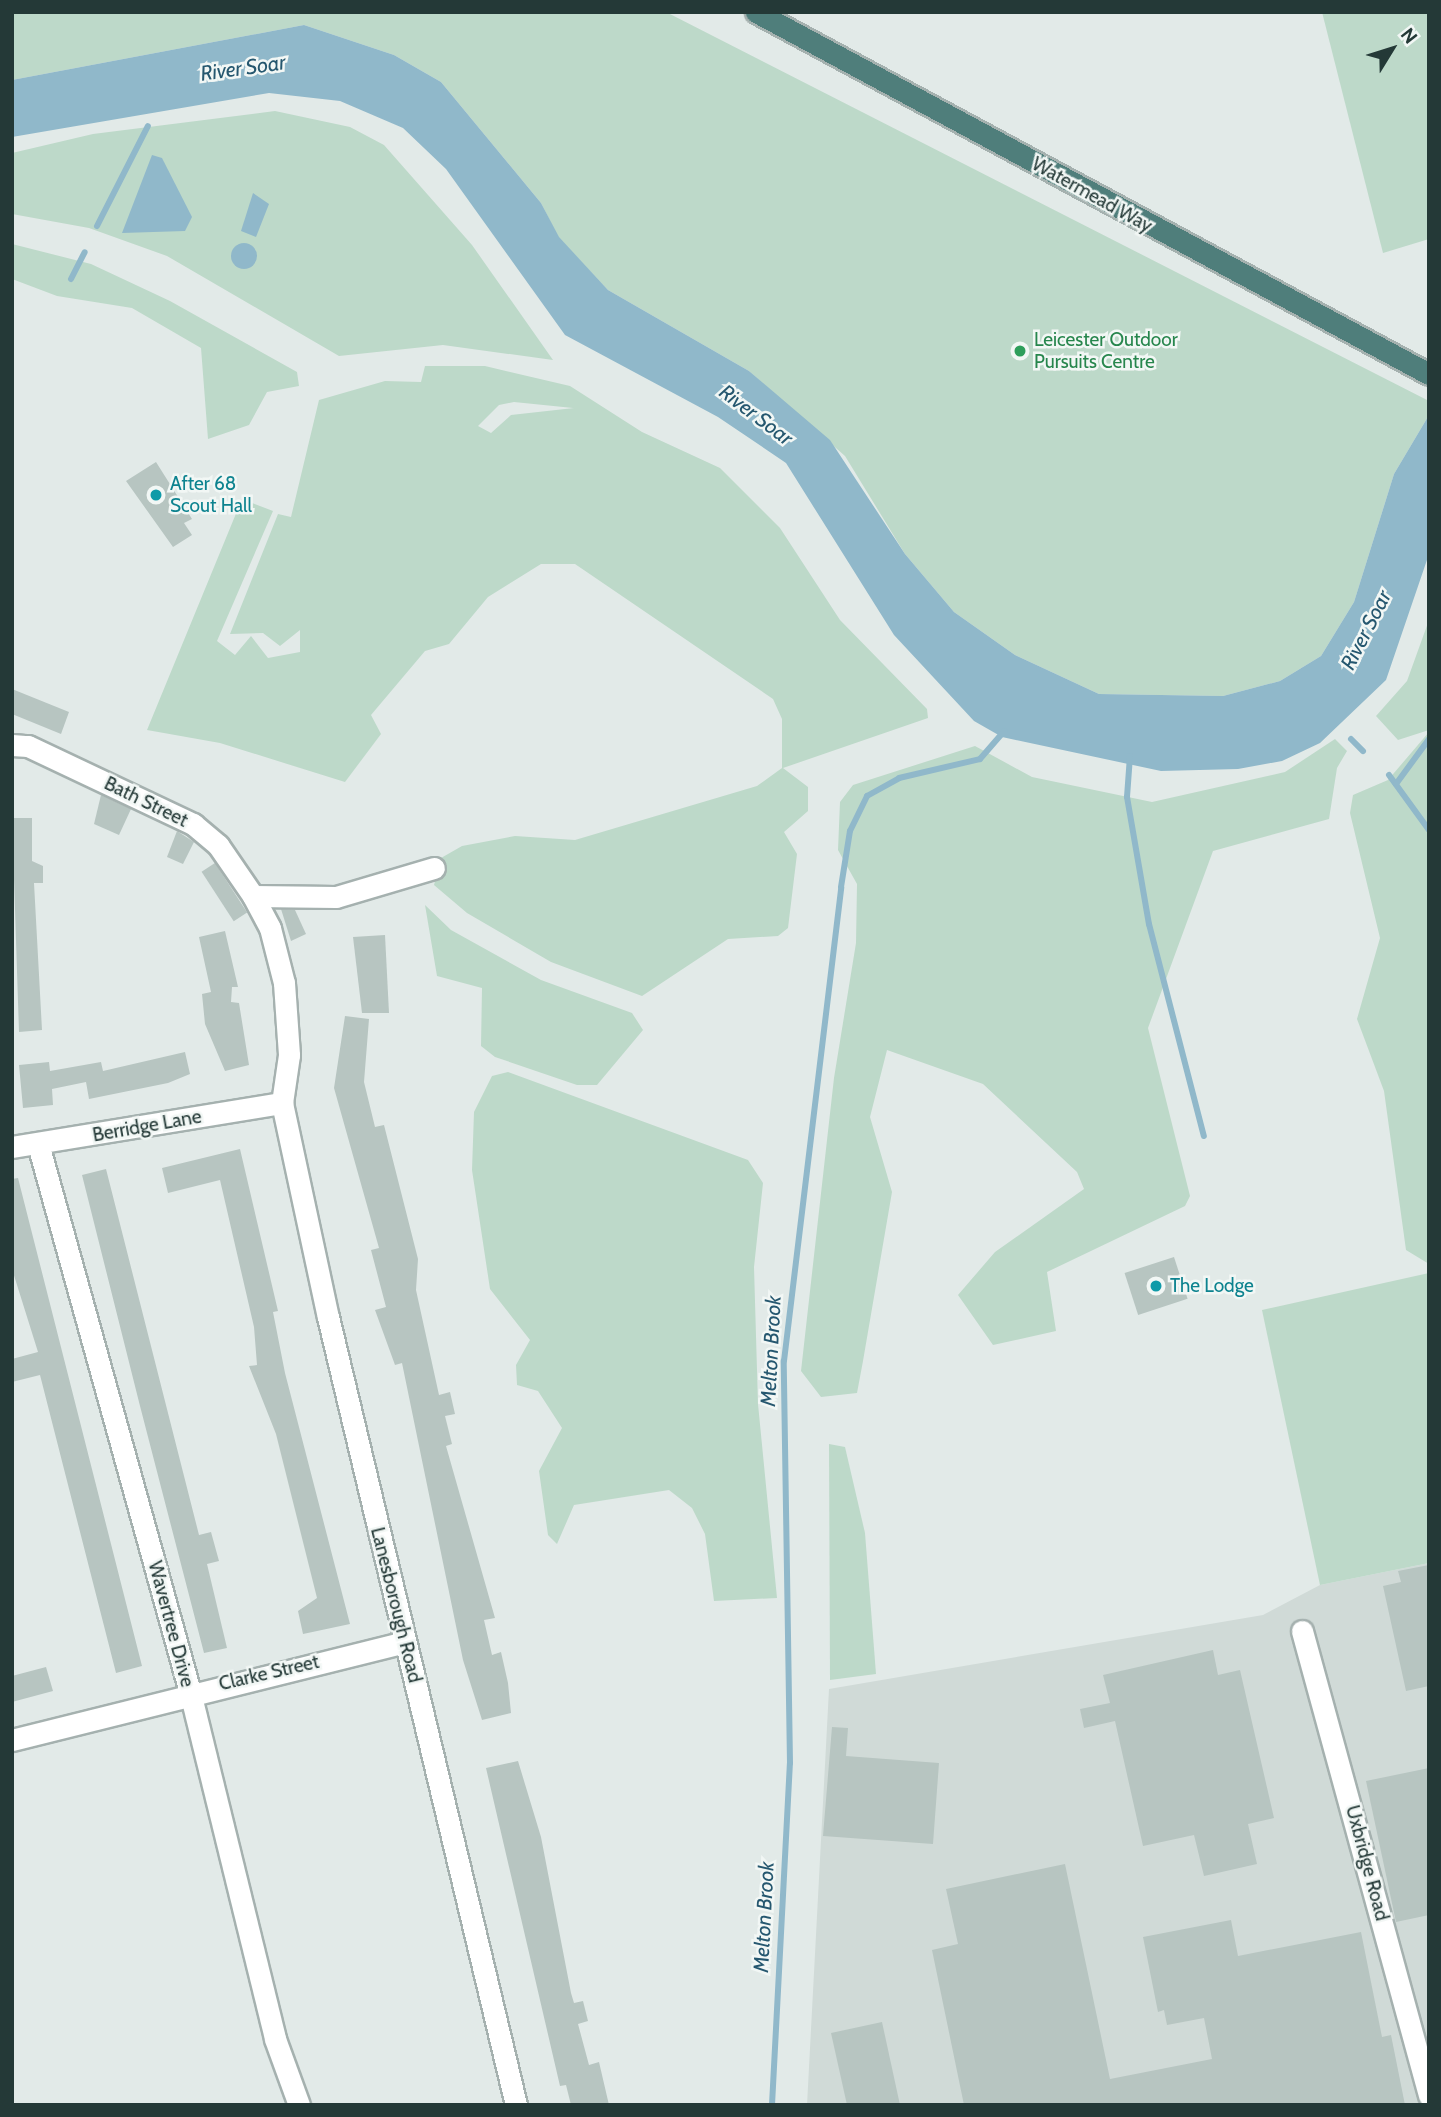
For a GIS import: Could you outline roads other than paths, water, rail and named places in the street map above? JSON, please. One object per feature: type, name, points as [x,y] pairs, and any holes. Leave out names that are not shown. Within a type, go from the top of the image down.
[{"type":"highway","name":"Watermead Way","points":[[756,12],[1275,295],[1429,374]]},
{"type":"street","name":"Bath Street","points":[[12,745],[28,746],[192,824],[218,845],[253,896],[270,928],[284,983],[289,1055],[282,1103]]},
{"type":"street","points":[[253,896],[336,897],[434,868]]},
{"type":"street","name":"Berridge Lane","points":[[12,1147],[282,1103]]},
{"type":"street","name":"Lanesborough Road","points":[[282,1103],[404,1642],[516,2105]]},
{"type":"street","name":"Wavertree Drive","points":[[38,1144],[190,1692],[275,2039],[299,2105]]},
{"type":"street","name":"Uxbridge Road","points":[[1302,1631],[1429,2096]]},
{"type":"street","name":"Clarke Street","points":[[12,1740],[190,1692],[404,1642]]},
{"type":"water","name":"River Soar","points":[[304,25],[394,55],[441,82],[541,203],[559,237],[608,290],[749,371],[830,440],[905,554],[954,612],[1015,655],[1099,694],[1223,696],[1280,681],[1321,656],[1354,602],[1394,474],[1429,415],[1429,554],[1386,680],[1320,743],[1282,761],[1238,769],[1161,771],[1002,737],[974,721],[894,635],[786,463],[718,417],[565,335],[446,169],[403,128],[340,101],[269,93],[12,137],[12,80]]},
{"type":"water","points":[[152,155],[162,158],[192,217],[185,231],[122,233]]},
{"type":"water","points":[[253,193],[269,204],[256,237],[241,231]]},
{"type":"water","points":[[244,243],[253,247],[257,256],[253,265],[244,269],[235,265],[231,256],[235,247]]},
{"type":"waterway","points":[[97,226],[148,126]]},
{"type":"waterway","points":[[71,279],[85,252]]},
{"type":"waterway","name":"Melton Brook","points":[[772,2105],[790,1763],[784,1361],[850,831],[867,796],[899,778],[980,759],[1004,731]]},
{"type":"waterway","points":[[1351,739],[1363,751]]},
{"type":"waterway","points":[[1396,784],[1429,739]]},
{"type":"waterway","points":[[1130,756],[1127,797],[1149,924],[1204,1136]]},
{"type":"waterway","points":[[1389,775],[1429,830]]},
{"type":"place","name":"Leicester Outdoor Pursuits Centre","points":[[1020,351]]},
{"type":"place","name":"After 68 Scout Hall","points":[[156,495]]},
{"type":"place","name":"The Lodge","points":[[1156,1286]]}]
